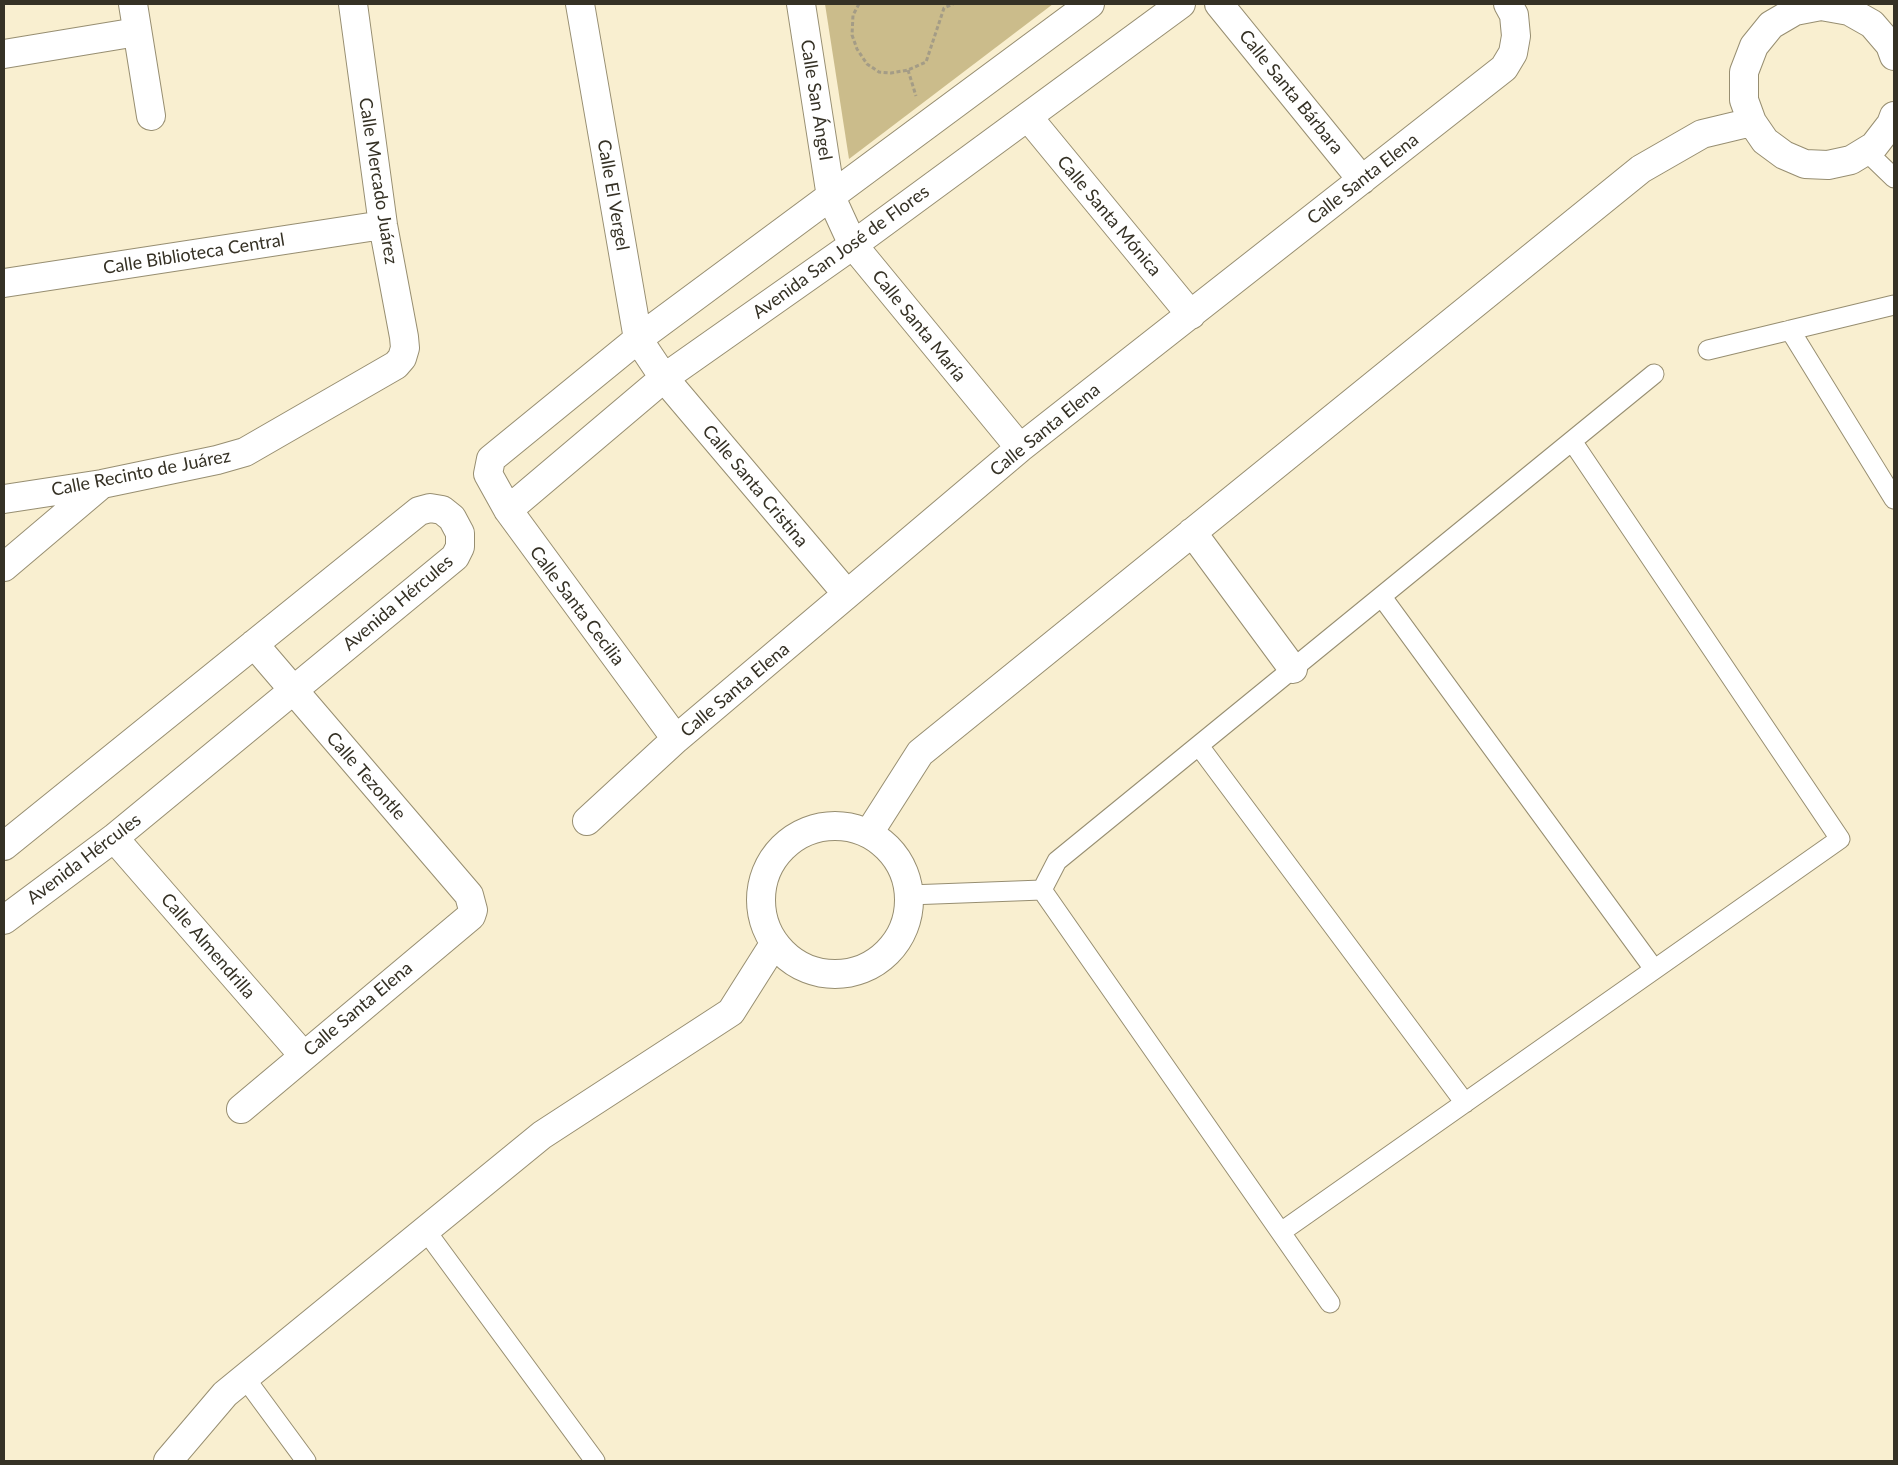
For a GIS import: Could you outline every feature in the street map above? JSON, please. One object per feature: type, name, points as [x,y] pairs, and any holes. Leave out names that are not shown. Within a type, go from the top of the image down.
[{"type":"street","points":[[133,4],[152,116]]},
{"type":"street","name":"Calle Mercado Juárez","points":[[353,4],[383,225],[404,337],[405,348],[402,358]]},
{"type":"street","name":"Calle El Vergel","points":[[580,4],[638,339],[664,378]]},
{"type":"street","name":"Calle San Ángel","points":[[801,4],[831,197]]},
{"type":"street","points":[[638,339],[1090,4]]},
{"type":"street","name":"Avenida San José de Flores","points":[[508,510],[664,378],[853,245],[1181,4]]},
{"type":"street","name":"Calle Santa Bárbara","points":[[1219,4],[1362,180]]},
{"type":"street","name":"Calle Santa Elena","points":[[587,821],[676,739],[1020,448],[1504,68],[1513,53],[1516,36],[1514,15],[1508,4]]},
{"type":"street","points":[[1893,122],[1874,146],[1851,160],[1828,165],[1805,164],[1784,155],[1765,141],[1752,122],[1744,100],[1744,72],[1754,46],[1771,25],[1795,11],[1821,6],[1878,14],[1894,56]]},
{"type":"street","points":[[4,54],[137,32]]},
{"type":"street","name":"Calle Santa Mónica","points":[[1028,117],[1191,314]]},
{"type":"street","points":[[869,833],[920,753],[1641,169],[1702,134],[1752,122]]},
{"type":"street","name":"Calle Santa María","points":[[831,197],[853,245],[1020,448]]},
{"type":"street","name":"Calle Biblioteca Central","points":[[4,283],[383,225]]},
{"type":"street","name":"Calle Santa Cecilia","points":[[638,339],[491,459],[488,474],[508,510],[676,739]]},
{"type":"street","name":"Calle Recinto de Juárez","points":[[4,499],[102,484],[217,460],[245,452],[396,365],[402,358]]},
{"type":"street","name":"Calle Santa Cristina","points":[[664,378],[847,594]]},
{"type":"street","points":[[4,566],[102,484]]},
{"type":"street","name":"Avenida Hércules","points":[[4,846],[419,511],[430,508],[442,510],[452,518],[460,533],[460,547],[454,557],[114,838],[4,920]]},
{"type":"street","points":[[1192,532],[1293,669]]},
{"type":"street","name":"Calle Tezontle","points":[[254,644],[469,894],[473,910]]},
{"type":"street","points":[[844,825],[869,833],[889,848],[903,870],[910,895],[907,921],[895,944],[878,962],[854,973],[832,975],[810,971],[790,960],[774,944],[764,924],[760,902],[764,876],[776,854],[795,836],[819,826],[844,825]]},
{"type":"street","name":"Calle Almendrilla","points":[[114,838],[303,1055]]},
{"type":"street","name":"Calle Santa Elena","points":[[241,1109],[303,1055],[471,916],[473,910]]},
{"type":"street","points":[[168,1461],[225,1394],[542,1136],[731,1012],[774,944]]},
{"type":"lane","points":[[1866,151],[1894,178]]},
{"type":"lane","points":[[1708,350],[1894,305]]},
{"type":"lane","points":[[1790,330],[1894,499]]},
{"type":"lane","points":[[1042,890],[1057,861],[1382,598],[1654,374]]},
{"type":"lane","points":[[1281,1232],[1840,839],[1572,441]]},
{"type":"lane","points":[[1382,598],[1654,969]]},
{"type":"lane","points":[[1199,746],[1464,1103]]},
{"type":"lane","points":[[910,895],[1042,890]]},
{"type":"lane","points":[[1042,890],[1330,1304]]},
{"type":"lane","points":[[426,1231],[595,1461]]},
{"type":"lane","points":[[246,1378],[306,1461]]},
{"type":"path","points":[[859,4],[853,15],[852,25],[852,34],[857,49],[867,64],[879,72],[891,73],[908,70],[926,62],[944,8],[952,4]]},
{"type":"shaded area","points":[[825,4],[1053,4],[849,159]]}]
